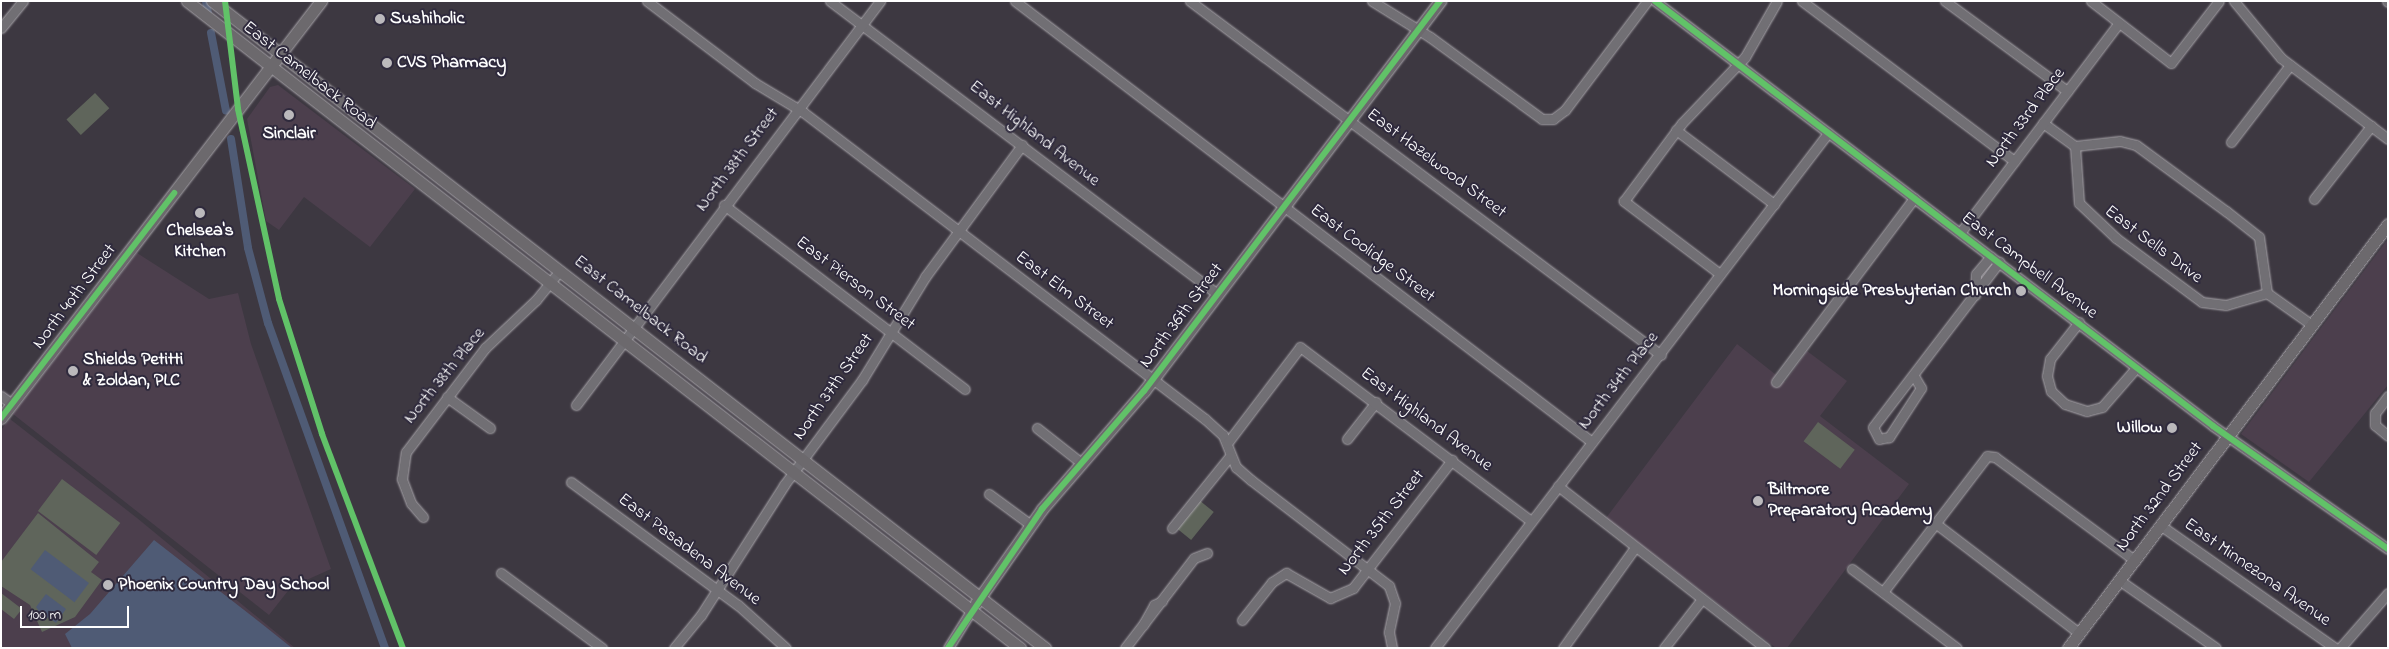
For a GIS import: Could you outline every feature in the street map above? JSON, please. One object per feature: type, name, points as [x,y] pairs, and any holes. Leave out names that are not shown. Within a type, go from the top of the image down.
[{"type":"main road","name":"East Camelback Road","points":[[187,1],[270,69],[972,611],[1007,644],[1020,648]]},
{"type":"main road","name":"North 40th Street","points":[[1,418],[321,1]]},
{"type":"main road","name":"North 36th Street","points":[[972,611],[1031,524],[1080,462],[1153,379],[1440,1]]},
{"type":"main road","name":"East Camelback Road","points":[[214,2],[279,56],[634,326],[1046,648]]},
{"type":"main road","points":[[431,192],[442,180]]},
{"type":"main road","name":"North 32nd Street","points":[[2068,648],[2388,224]]},
{"type":"street","name":"East Elm Street","points":[[647,1],[755,83],[798,108],[1153,379],[1228,442]]},
{"type":"street","name":"East Highland Avenue","points":[[830,1],[1217,294]]},
{"type":"street","name":"North 38th Street","points":[[624,341],[724,205],[880,1]]},
{"type":"street","name":"East Coolidge Street","points":[[1015,1],[1592,442]]},
{"type":"street","name":"East Hazelwood Street","points":[[1190,1],[1661,355]]},
{"type":"street","points":[[1372,1],[1417,30],[1530,114],[1553,119],[1565,110],[1647,1]]},
{"type":"street","name":"East Campbell Avenue","points":[[1655,1],[2079,322],[2227,437],[2388,549]]},
{"type":"street","points":[[1720,274],[1624,201],[1676,130],[1738,65],[1777,1]]},
{"type":"street","points":[[1802,1],[2014,161]]},
{"type":"street","points":[[1945,1],[2067,91]]},
{"type":"street","points":[[2091,1],[2171,63],[2219,1]]},
{"type":"street","points":[[2234,1],[2290,66],[2388,139]]},
{"type":"street","points":[[1,28],[17,3]]},
{"type":"street","name":"North 33rd Place","points":[[1960,232],[2119,23]]},
{"type":"street","points":[[2232,142],[2290,66]]},
{"type":"street","points":[[2043,123],[2075,146],[2120,141],[2136,145],[2226,211],[2259,237],[2267,293],[2312,325]]},
{"type":"street","points":[[2314,199],[2370,126]]},
{"type":"street","points":[[1676,130],[1774,204]]},
{"type":"street","name":"North 34th Place","points":[[1435,648],[1531,521],[1661,355],[1720,274],[1828,133]]},
{"type":"street","name":"North 37th Street","points":[[674,648],[716,590],[793,473],[892,332],[959,231],[1022,146]]},
{"type":"street","name":"East Sells Drive","points":[[2075,146],[2080,203],[2116,238],[2202,302],[2226,305],[2267,293]]},
{"type":"street","points":[[1776,382],[1914,198]]},
{"type":"street","name":"East Pierson Street","points":[[724,205],[965,389]]},
{"type":"street","points":[[1914,376],[1921,388],[1889,437],[1879,439],[1873,427],[1975,295],[1991,256]]},
{"type":"street","points":[[1979,282],[1999,262]]},
{"type":"street","name":"North 38th Place","points":[[423,517],[406,490],[403,462],[409,447],[485,348],[550,284],[560,270]]},
{"type":"street","points":[[2079,322],[2050,359],[2047,376],[2051,391],[2065,404],[2087,411],[2102,407],[2136,368]]},
{"type":"street","name":"East Camelback Road","points":[[576,406],[624,341]]},
{"type":"street","name":"East Highland Avenue","points":[[1228,442],[1300,347],[1376,402],[1531,521]]},
{"type":"street","points":[[1,396],[12,404]]},
{"type":"street","points":[[2388,396],[2375,413],[2375,425],[2388,436]]},
{"type":"street","points":[[447,397],[490,428]]},
{"type":"street","points":[[1347,440],[1376,402]]},
{"type":"street","points":[[1038,428],[1080,462]]},
{"type":"street","points":[[1228,442],[1230,456],[1251,480],[1370,569],[1393,594],[1392,648]]},
{"type":"street","points":[[1172,528],[1230,456]]},
{"type":"street","points":[[1883,592],[1987,456],[1995,457],[2134,560]]},
{"type":"street","name":"North 35th Street","points":[[1242,620],[1279,575],[1293,575],[1318,596],[1330,598],[1353,588],[1370,569],[1452,460]]},
{"type":"street","name":"East Pasadena Avenue","points":[[571,482],[716,590],[786,648]]},
{"type":"street","points":[[1558,486],[1634,549],[1766,648]]},
{"type":"street","points":[[989,494],[1031,524]]},
{"type":"street","points":[[1935,524],[2079,633]]},
{"type":"street","name":"East Minnezona Avenue","points":[[2160,525],[2335,648]]},
{"type":"street","points":[[1563,648],[1634,549]]},
{"type":"street","points":[[1125,648],[1142,626],[1146,614],[1162,601],[1194,558],[1207,553]]},
{"type":"street","points":[[1852,569],[1957,648]]},
{"type":"street","points":[[501,572],[602,648]]},
{"type":"street","points":[[2119,580],[2216,648]]},
{"type":"street","points":[[2340,648],[2388,593]]},
{"type":"street","points":[[1664,648],[1702,599]]},
{"type":"street","name":"North 36th Street","points":[[948,648],[972,611]]},
{"type":"shaded area","points":[[278,85],[415,189],[370,247],[304,197],[279,230],[266,221],[247,119],[270,87]]},
{"type":"shaded area","points":[[95,93],[109,108],[81,135],[66,120]]},
{"type":"shaded area","points":[[2388,239],[2388,385],[2309,482],[2241,434]]},
{"type":"shaded area","points":[[137,253],[209,299],[238,293],[251,344],[331,569],[291,587],[269,615],[13,414]]},
{"type":"shaded area","name":"Biltmore Preparatory Academy","points":[[1737,344],[1785,382],[1807,351],[1847,381],[1820,416],[1909,484],[1787,648],[1776,648],[1606,518]]},
{"type":"shaded area","name":"Phoenix Country Day School","points":[[10,419],[137,518],[295,648],[1,648],[1,430]]},
{"type":"shaded area","points":[[1818,422],[1855,450],[1840,469],[1804,441]]},
{"type":"shaded area","points":[[62,479],[120,523],[96,555],[38,511]]},
{"type":"shaded area","points":[[1199,500],[1214,512],[1191,540],[1176,528]]},
{"type":"shaded area","points":[[38,513],[99,562],[91,572],[102,580],[75,617],[42,632],[30,605],[1,586],[1,562]]},
{"type":"shaded area","points":[[1,593],[22,609],[14,619],[1,609]]},
{"type":"water","points":[[154,540],[292,648],[72,648],[65,634],[90,614]]},
{"type":"water","points":[[45,550],[89,583],[74,602],[31,569]]},
{"type":"water","points":[[46,594],[66,609],[56,623],[48,617],[45,620],[36,607]]},
{"type":"waterway","points":[[206,1],[209,19]]},
{"type":"waterway","points":[[211,33],[226,111]]},
{"type":"waterway","points":[[231,139],[248,248],[268,323],[385,648]]},
{"type":"cycle path","points":[[225,1],[238,109],[279,299],[322,434],[403,648]]},
{"type":"cycle path","points":[[948,648],[1042,509],[1144,391],[1440,1]]},
{"type":"cycle path","points":[[1655,1],[2213,426],[2388,549]]},
{"type":"cycle path","points":[[1,418],[174,193]]},
{"type":"place","name":"Sushiholic","points":[[380,19]]},
{"type":"place","name":"CVS Pharmacy","points":[[387,63]]},
{"type":"place","name":"Sinclair","points":[[289,115]]},
{"type":"place","name":"Chelsea's Kitchen","points":[[200,213]]},
{"type":"place","name":"Morningside Presbyterian Church","points":[[2021,291]]},
{"type":"place","name":"Shields Petitti & Zoldan, PLC","points":[[73,371]]},
{"type":"place","name":"Willow","points":[[2172,428]]},
{"type":"place","name":"Biltmore Preparatory Academy","points":[[1758,501]]},
{"type":"place","name":"Phoenix Country Day School","points":[[108,585]]}]
